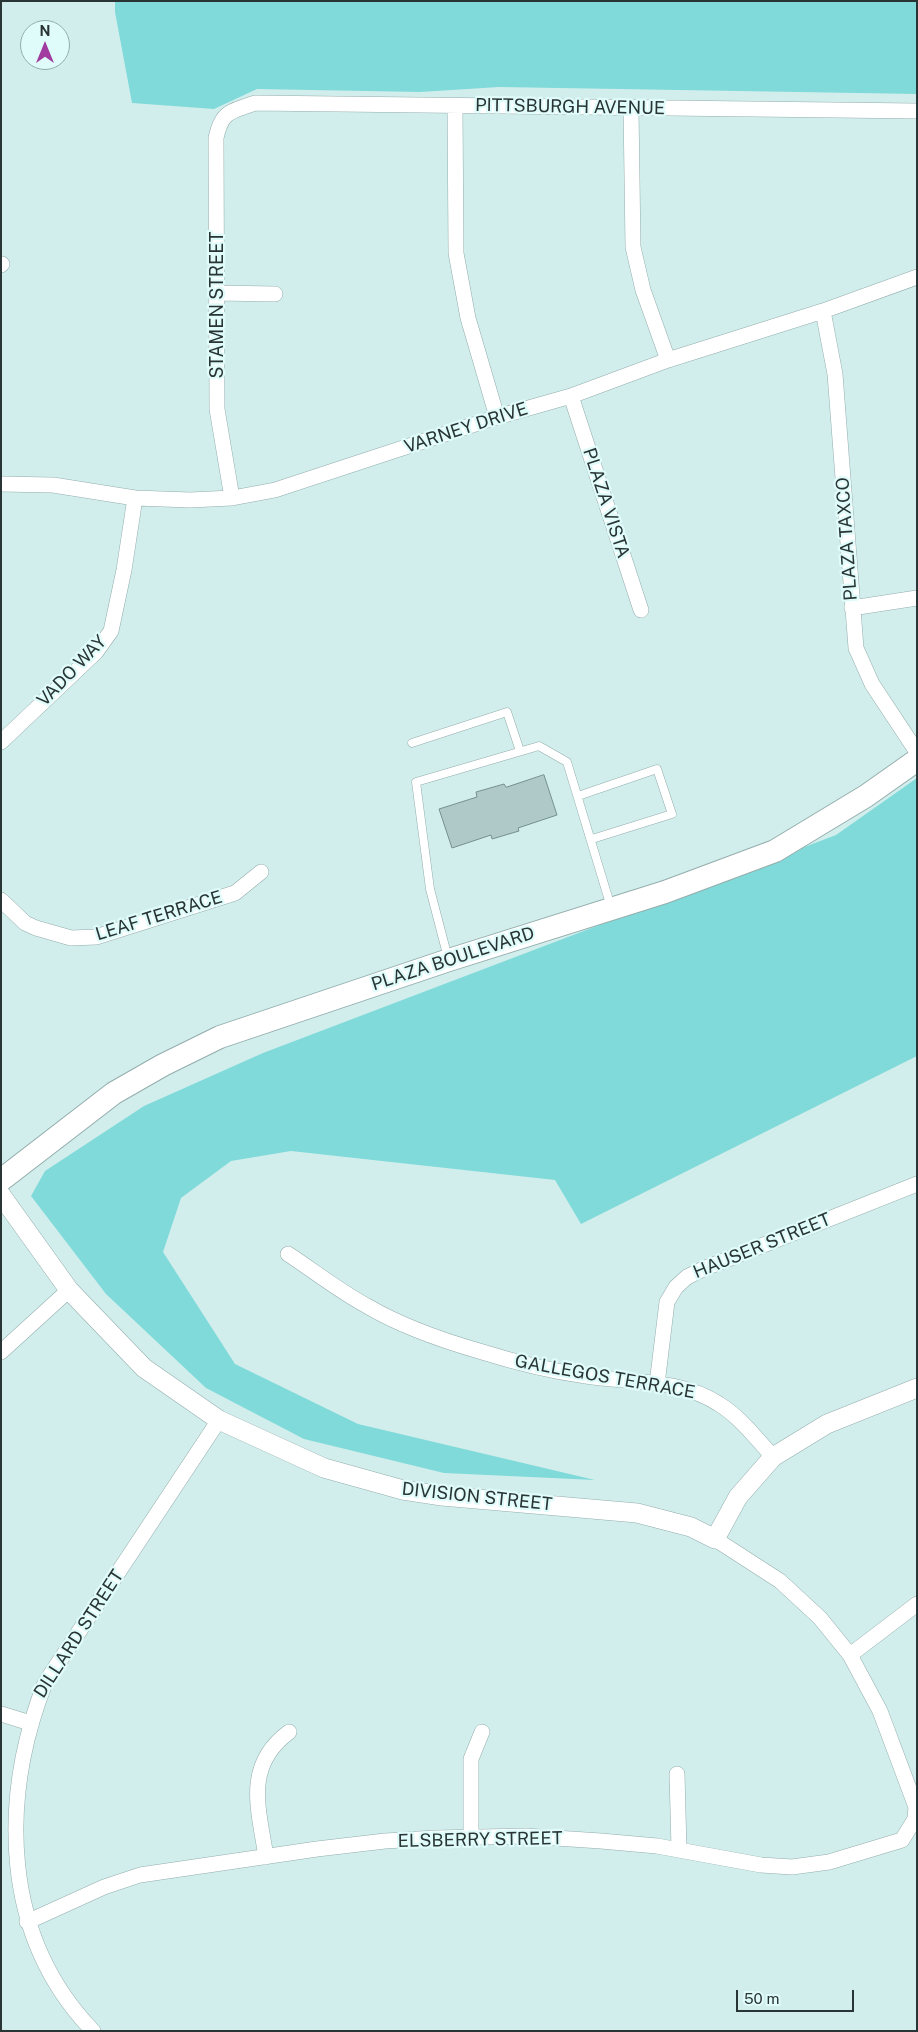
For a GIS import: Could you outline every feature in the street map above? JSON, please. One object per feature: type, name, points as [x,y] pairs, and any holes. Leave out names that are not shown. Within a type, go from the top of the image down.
[{"type":"main road","name":"PLAZA BOULEVARD","points":[[1,1180],[114,1093],[163,1065],[220,1037],[449,960],[664,892],[775,852],[866,796],[917,760]]},
{"type":"street","name":"PITTSBURGH AVENUE","points":[[226,114],[255,103],[917,111]]},
{"type":"street","points":[[455,106],[456,253],[468,318],[497,417]]},
{"type":"street","points":[[631,108],[633,247],[643,290],[668,360]]},
{"type":"street","name":"STAMEN STREET","points":[[226,114],[219,126],[216,138],[216,409],[232,498]]},
{"type":"street","name":"VARNEY DRIVE","points":[[1,484],[53,485],[135,498],[190,500],[232,498],[275,490],[497,417],[570,396],[668,360],[824,311],[917,277]]},
{"type":"street","points":[[217,294],[275,294]]},
{"type":"street","name":"PLAZA TAXCO","points":[[824,311],[835,374],[856,648],[872,684],[917,752]]},
{"type":"street","name":"PLAZA VISTA","points":[[570,396],[641,610]]},
{"type":"street","name":"VADO WAY","points":[[1,742],[96,652],[111,631],[124,570],[135,498]]},
{"type":"street","points":[[852,608],[917,598]]},
{"type":"street","name":"LEAF TERRACE","points":[[1,900],[25,923],[36,928],[71,938],[96,937],[235,894],[261,872]]},
{"type":"street","name":"HAUSER STREET","points":[[658,1384],[667,1302],[676,1287],[687,1277],[917,1184]]},
{"type":"street","name":"DIVISION STREET","points":[[1,1195],[69,1290],[144,1368],[219,1420],[324,1468],[403,1490],[442,1496],[637,1513],[691,1527],[715,1539],[780,1581],[820,1618],[850,1655],[880,1711],[916,1807]]},
{"type":"street","name":"GALLEGOS TERRACE","points":[[288,1254],[366,1306],[440,1338],[496,1356],[550,1370],[595,1378],[658,1384],[702,1394],[720,1404],[744,1425],[773,1457]]},
{"type":"street","points":[[1,1352],[69,1290]]},
{"type":"street","points":[[715,1539],[738,1497],[773,1457],[827,1424],[917,1388]]},
{"type":"street","name":"DILLARD STREET","points":[[93,2031],[68,2002],[55,1983],[44,1964],[27,1922],[13,1872],[9,1822],[13,1771],[27,1722],[45,1683],[219,1420]]},
{"type":"street","points":[[850,1655],[917,1604]]},
{"type":"street","points":[[1,1714],[27,1722]]},
{"type":"street","points":[[266,1857],[257,1792],[260,1769],[271,1748],[289,1732]]},
{"type":"street","points":[[471,1838],[471,1759],[482,1732]]},
{"type":"street","points":[[677,1774],[679,1850]]},
{"type":"street","name":"ELSBERRY STREET","points":[[27,1922],[104,1887],[140,1875],[385,1841],[525,1836],[620,1842],[679,1850],[761,1865],[807,1866],[829,1862],[902,1840],[915,1819],[916,1807]]},
{"type":"lane","points":[[412,743],[507,712],[520,752]]},
{"type":"lane","points":[[449,960],[430,889],[416,782],[539,746],[568,762],[612,909]]},
{"type":"lane","points":[[578,796],[657,769],[672,814],[592,839]]},
{"type":"shaded area","points":[[115,1],[917,1],[917,94],[499,87],[420,92],[257,89],[214,109],[132,103],[115,12]]},
{"type":"shaded area","points":[[917,778],[917,1056],[581,1224],[555,1180],[291,1151],[231,1161],[181,1198],[163,1252],[235,1364],[358,1424],[595,1480],[444,1473],[304,1439],[206,1388],[106,1294],[31,1196],[45,1171],[144,1106],[263,1053],[836,835]]},
{"type":"building","points":[[544,775],[557,815],[518,828],[519,831],[492,839],[491,835],[452,848],[439,809],[477,797],[476,792],[504,784],[506,787]]}]
